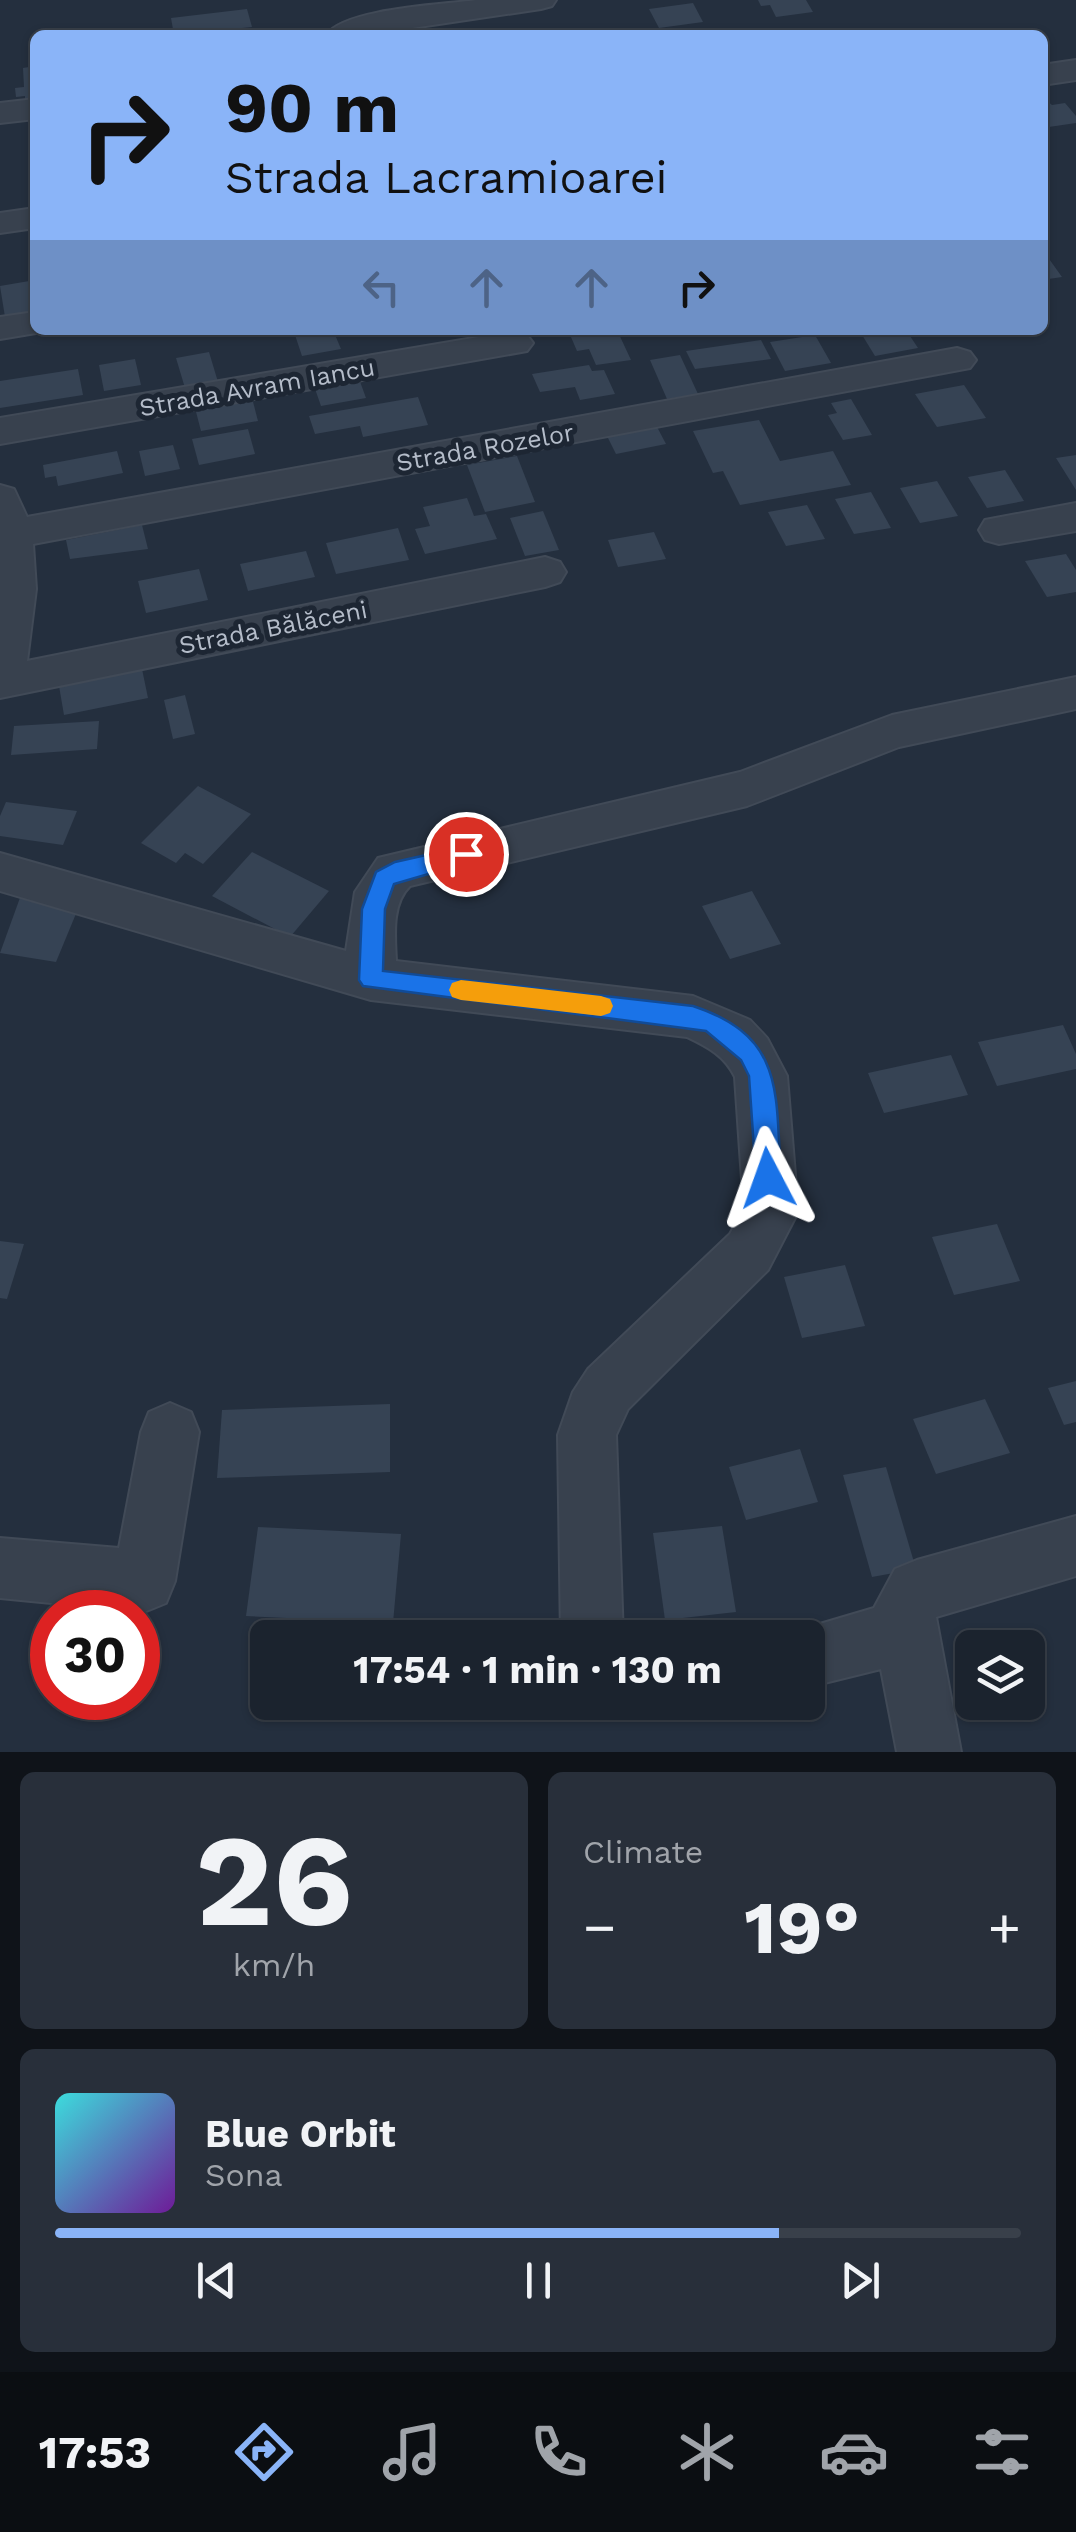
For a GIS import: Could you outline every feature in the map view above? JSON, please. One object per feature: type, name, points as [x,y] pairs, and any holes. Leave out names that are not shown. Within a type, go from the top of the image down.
[{"type":"street","points":[[351,30],[540,0]]},
{"type":"street","points":[[1048,74],[1076,70]]},
{"type":"street","points":[[0,113],[30,110]]},
{"type":"street","points":[[0,223],[30,219]]},
{"type":"street","points":[[0,328],[30,324]]},
{"type":"street","name":"Strada Avram Iancu","points":[[0,432],[514,342]]},
{"type":"street","name":"Strada Rozelor","points":[[6,516],[957,360]]},
{"type":"street","points":[[0,681],[14,622],[8,583],[6,516]]},
{"type":"street","points":[[999,530],[1076,516]]},
{"type":"street","name":"Strada Bălăceni","points":[[0,681],[546,572]]},
{"type":"street","points":[[371,980],[374,909],[384,878],[395,871],[747,788],[892,732],[1076,693]]},
{"type":"street","points":[[0,872],[371,980],[693,1016],[732,1035],[750,1053],[761,1076],[771,1212],[749,1252],[608,1389],[594,1412],[587,1435],[592,1620]]},
{"type":"street","points":[[0,1568],[144,1581],[170,1432]]},
{"type":"street","points":[[929,1752],[905,1632],[905,1608],[917,1592],[1076,1546]]},
{"type":"street","points":[[825,1652],[905,1632]]},
{"type":"building","points":[[758,0],[806,0],[813,12],[776,17],[770,5],[761,6]]},
{"type":"building","points":[[693,3],[703,22],[659,28],[649,9]]},
{"type":"building","points":[[247,9],[252,27],[173,30],[171,18]]},
{"type":"building","points":[[30,67],[30,102],[25,103],[25,96],[16,97],[15,88],[24,87],[23,68]]},
{"type":"building","points":[[1048,102],[1065,103],[1076,116],[1076,123],[1048,127]]},
{"type":"building","points":[[1048,257],[1062,277],[1048,279]]},
{"type":"building","points":[[30,281],[30,314],[5,317],[0,286]]},
{"type":"building","points":[[295,335],[335,335],[341,349],[302,356]]},
{"type":"building","points":[[619,335],[631,360],[596,365],[589,349],[577,351],[571,337]]},
{"type":"building","points":[[815,335],[831,363],[785,371],[770,342]]},
{"type":"building","points":[[862,335],[909,335],[918,348],[875,356]]},
{"type":"building","points":[[761,340],[771,359],[695,369],[686,351]]},
{"type":"building","points":[[209,352],[218,382],[185,388],[176,358]]},
{"type":"building","points":[[680,355],[698,394],[667,399],[650,360]]},
{"type":"building","points":[[135,359],[141,385],[104,391],[99,365]]},
{"type":"building","points":[[589,365],[592,371],[604,370],[615,394],[580,400],[575,387],[540,392],[532,374]]},
{"type":"building","points":[[78,369],[83,395],[0,408],[0,381]]},
{"type":"building","points":[[358,376],[366,398],[321,406],[313,383]]},
{"type":"building","points":[[964,385],[986,418],[937,427],[915,394]]},
{"type":"building","points":[[418,397],[428,425],[363,437],[360,426],[315,434],[309,416]]},
{"type":"building","points":[[252,398],[258,421],[201,431],[195,408]]},
{"type":"building","points":[[851,399],[872,435],[843,440],[828,415],[837,413],[831,403]]},
{"type":"building","points":[[759,420],[780,461],[833,451],[851,485],[740,505],[723,471],[713,473],[693,431]]},
{"type":"building","points":[[656,425],[666,444],[616,454],[606,434]]},
{"type":"building","points":[[248,429],[255,454],[199,465],[192,439]]},
{"type":"building","points":[[173,445],[180,469],[145,476],[139,451]]},
{"type":"building","points":[[117,451],[123,473],[58,486],[56,476],[45,478],[43,465]]},
{"type":"building","points":[[1076,455],[1076,490],[1056,458]]},
{"type":"building","points":[[517,456],[535,502],[485,512],[467,465]]},
{"type":"building","points":[[1005,470],[1024,501],[987,508],[968,477]]},
{"type":"building","points":[[937,481],[958,516],[920,523],[900,488]]},
{"type":"building","points":[[871,492],[891,528],[854,534],[835,499]]},
{"type":"building","points":[[467,498],[474,516],[486,514],[497,539],[425,554],[415,529],[430,526],[423,507]]},
{"type":"building","points":[[807,505],[825,539],[786,546],[768,512]]},
{"type":"building","points":[[543,511],[559,550],[525,556],[510,518]]},
{"type":"building","points":[[142,525],[148,549],[70,559],[66,540]]},
{"type":"building","points":[[398,528],[409,560],[336,574],[326,543]]},
{"type":"building","points":[[654,532],[666,559],[618,567],[608,540]]},
{"type":"building","points":[[306,551],[315,577],[248,591],[240,564]]},
{"type":"building","points":[[1066,554],[1076,570],[1076,592],[1047,597],[1025,561]]},
{"type":"building","points":[[199,569],[208,600],[146,613],[138,581]]},
{"type":"building","points":[[142,669],[148,698],[64,715],[59,686]]},
{"type":"building","points":[[185,695],[195,734],[173,739],[164,700]]},
{"type":"building","points":[[99,721],[97,749],[11,755],[14,726]]},
{"type":"building","points":[[198,786],[251,814],[203,864],[185,853],[176,863],[141,843]]},
{"type":"building","points":[[6,802],[77,811],[63,845],[0,836],[0,816]]},
{"type":"building","points":[[252,852],[329,891],[290,937],[212,896]]},
{"type":"building","points":[[752,891],[781,944],[730,959],[702,906]]},
{"type":"building","points":[[21,895],[80,904],[56,962],[0,953]]},
{"type":"building","points":[[1063,1025],[1076,1054],[1076,1069],[997,1086],[978,1042]]},
{"type":"building","points":[[951,1055],[968,1095],[884,1113],[868,1073]]},
{"type":"building","points":[[997,1224],[1020,1281],[954,1295],[932,1237]]},
{"type":"building","points":[[0,1241],[24,1244],[7,1299],[0,1298]]},
{"type":"building","points":[[845,1265],[865,1326],[802,1338],[784,1277]]},
{"type":"building","points":[[1076,1381],[1076,1422],[1064,1425],[1048,1388]]},
{"type":"building","points":[[985,1399],[1010,1453],[936,1474],[913,1419]]},
{"type":"building","points":[[390,1404],[390,1472],[217,1478],[222,1410]]},
{"type":"building","points":[[800,1449],[818,1502],[746,1520],[729,1467]]},
{"type":"building","points":[[886,1467],[916,1569],[872,1577],[843,1475]]},
{"type":"building","points":[[722,1526],[736,1612],[665,1620],[653,1533]]},
{"type":"building","points":[[258,1527],[401,1534],[393,1620],[246,1616]]},
{"type":"slow traffic","points":[[461,990],[601,1006]]},
{"type":"route","points":[[466,854],[395,871],[384,878],[374,909],[371,980],[693,1016],[714,1024],[750,1053],[761,1076],[768,1178]]}]
